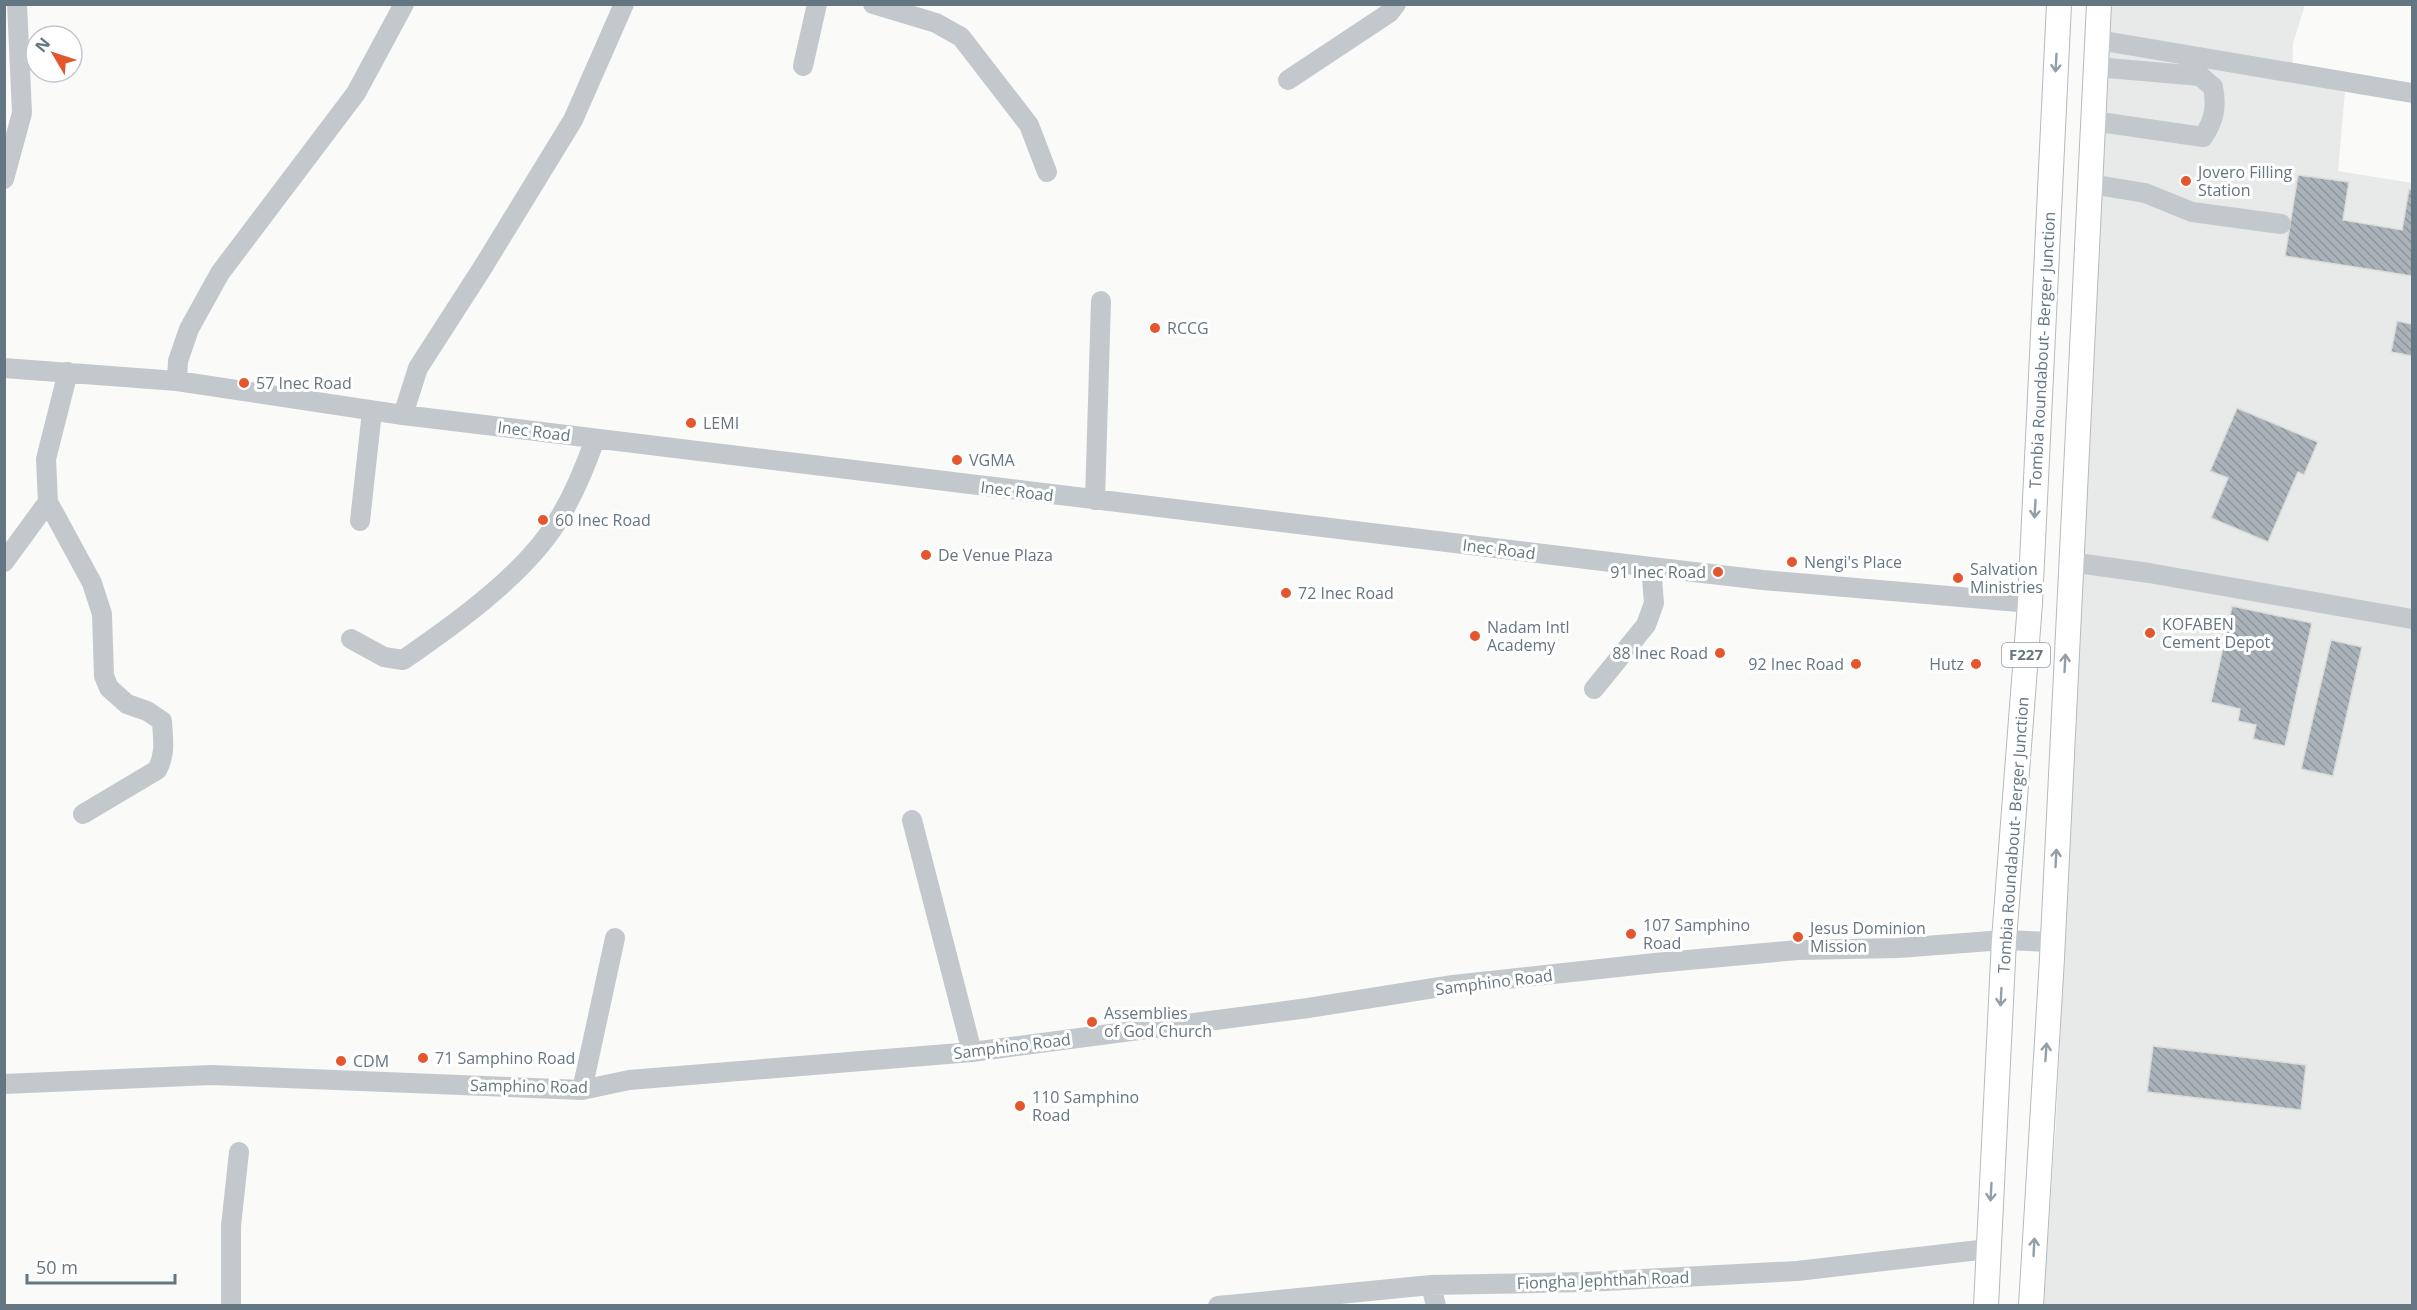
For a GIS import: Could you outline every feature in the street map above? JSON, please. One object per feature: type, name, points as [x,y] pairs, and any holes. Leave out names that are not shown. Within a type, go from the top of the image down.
[{"type":"main road","name":"Tombia Roundabout- Berger Junction","points":[[1986,1305],[2004,940],[2030,603],[2059,4]]},
{"type":"main road","name":"F227","points":[[2031,1305],[2052,942],[2099,4]]},
{"type":"street","points":[[4,179],[22,113],[17,4]]},
{"type":"street","points":[[177,381],[178,361],[189,329],[220,273],[356,93],[404,4]]},
{"type":"street","points":[[403,415],[418,368],[573,120],[624,4]]},
{"type":"street","points":[[803,66],[817,4]]},
{"type":"street","points":[[873,4],[936,23],[961,37],[1029,125],[1047,172]]},
{"type":"street","points":[[1288,80],[1389,13],[1396,4]]},
{"type":"street","points":[[2098,40],[2412,93]]},
{"type":"street","points":[[2093,121],[2203,137],[2212,124],[2216,103],[2213,87],[2200,76],[2096,66]]},
{"type":"street","points":[[2090,184],[2145,193],[2192,212],[2281,224]]},
{"type":"street","points":[[1095,500],[1101,301]]},
{"type":"street","name":"Inec Road","points":[[4,368],[177,381],[403,415],[1763,580],[2030,603]]},
{"type":"street","points":[[68,372],[46,459],[48,502],[92,583],[102,614],[104,675],[109,688],[127,704],[147,711],[162,721],[164,758],[157,770],[83,814]]},
{"type":"street","points":[[360,521],[372,411]]},
{"type":"street","points":[[351,639],[384,657],[403,660],[445,632],[515,573],[556,524],[583,472],[595,439]]},
{"type":"street","points":[[4,562],[48,502]]},
{"type":"street","points":[[2070,562],[2149,573],[2412,619]]},
{"type":"street","points":[[1594,689],[1646,625],[1654,603],[1651,567]]},
{"type":"street","points":[[912,820],[972,1052]]},
{"type":"street","points":[[582,1090],[615,938]]},
{"type":"street","name":"Samphino Road","points":[[4,1084],[211,1075],[582,1090],[629,1080],[972,1052],[1308,1008],[1453,986],[1643,964],[1798,950],[1898,948],[2004,940],[2052,942]]},
{"type":"street","points":[[231,1305],[231,1226],[239,1152]]},
{"type":"street","name":"Fiongha Jephthah Road","points":[[1218,1305],[1249,1304],[1431,1285],[1586,1282],[1797,1271],[1988,1249]]},
{"type":"street","points":[[1431,1285],[1436,1305]]},
{"type":"shaded area","points":[[2111,5],[2305,5],[2293,43],[2292,80],[2345,92],[2338,171],[2412,183],[2412,1305],[2043,1306],[2056,1122]]},
{"type":"building","points":[[2298,175],[2349,182],[2343,220],[2402,230],[2409,189],[2412,190],[2412,276],[2285,256]]},
{"type":"building","points":[[2397,321],[2412,324],[2412,356],[2391,352]]},
{"type":"building","points":[[2237,408],[2318,442],[2304,475],[2298,472],[2268,542],[2211,518],[2228,478],[2210,471]]},
{"type":"building","points":[[2232,606],[2312,623],[2285,746],[2253,739],[2256,725],[2238,721],[2240,709],[2211,702]]},
{"type":"building","points":[[2331,640],[2362,647],[2333,776],[2301,769]]},
{"type":"building","points":[[2153,1046],[2306,1065],[2301,1110],[2147,1092]]},
{"type":"place","name":"Jovero Filling Station","points":[[2186,181]]},
{"type":"place","name":"RCCG","points":[[1155,328]]},
{"type":"place","name":"57 Inec Road","points":[[244,383]]},
{"type":"place","name":"LEMI","points":[[691,423]]},
{"type":"place","name":"VGMA","points":[[957,460]]},
{"type":"place","name":"60 Inec Road","points":[[543,520]]},
{"type":"place","name":"De Venue Plaza","points":[[926,555]]},
{"type":"place","name":"Nengi's Place","points":[[1792,562]]},
{"type":"place","name":"91 Inec Road","points":[[1718,572]]},
{"type":"place","name":"Salvation Ministries","points":[[1958,578]]},
{"type":"place","name":"72 Inec Road","points":[[1286,593]]},
{"type":"place","name":"KOFABEN Cement Depot","points":[[2150,633]]},
{"type":"place","name":"Nadam Intl Academy","points":[[1475,636]]},
{"type":"place","name":"88 Inec Road","points":[[1720,653]]},
{"type":"place","name":"92 Inec Road","points":[[1856,664]]},
{"type":"place","name":"Hutz","points":[[1976,664]]},
{"type":"place","name":"107 Samphino Road","points":[[1631,934]]},
{"type":"place","name":"Jesus Dominion Mission","points":[[1798,937]]},
{"type":"place","name":"Assemblies of God Church","points":[[1092,1022]]},
{"type":"place","name":"71 Samphino Road","points":[[423,1058]]},
{"type":"place","name":"CDM","points":[[341,1061]]},
{"type":"place","name":"110 Samphino Road","points":[[1020,1106]]}]
